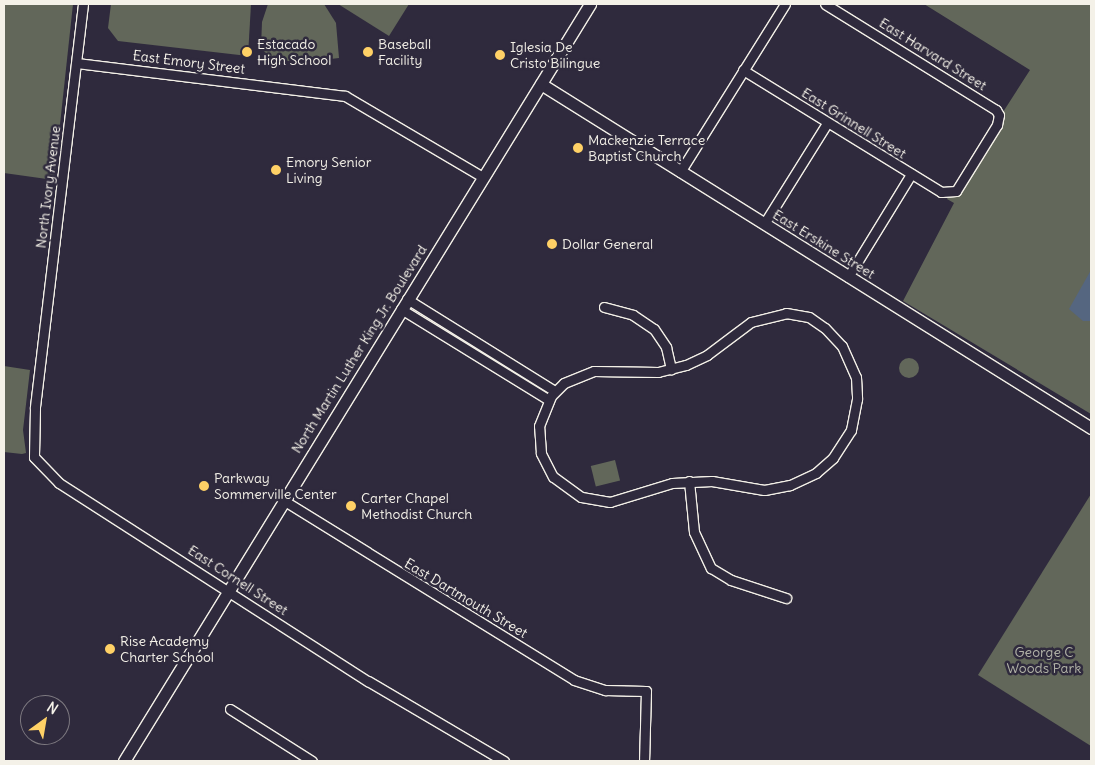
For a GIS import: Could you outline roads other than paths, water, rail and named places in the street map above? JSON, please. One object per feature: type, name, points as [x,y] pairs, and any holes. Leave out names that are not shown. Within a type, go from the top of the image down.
[{"type":"main road","name":"North Martin Luther King Jr. Boulevard","points":[[124,761],[228,589],[590,4]]},
{"type":"main road","name":"East Erskine Street","points":[[541,84],[1091,428]]},
{"type":"street","name":"North Ivory Avenue","points":[[39,373],[78,63],[83,4]]},
{"type":"street","points":[[680,172],[784,4]]},
{"type":"street","name":"East Harvard Street","points":[[825,4],[992,107],[999,115],[997,125],[960,187],[952,194]]},
{"type":"street","name":"East Emory Street","points":[[78,63],[345,96],[484,178]]},
{"type":"street","name":"East Grinnell Street","points":[[743,70],[941,192],[952,194]]},
{"type":"street","points":[[764,224],[827,123]]},
{"type":"street","points":[[848,277],[911,174]]},
{"type":"street","points":[[404,304],[555,391]]},
{"type":"street","points":[[404,304],[549,400]]},
{"type":"street","points":[[604,307],[634,315],[654,329],[666,347],[671,369]]},
{"type":"street","points":[[786,313],[808,318],[823,326],[842,346],[856,377],[857,402],[851,430],[837,453],[816,473],[790,485],[764,490],[725,482],[689,481],[659,486],[610,502],[590,500],[571,493],[553,477],[541,453],[539,426],[549,400],[555,391],[571,379],[594,371],[641,373],[671,369],[702,358],[751,322],[786,313]]},
{"type":"street","name":"East Cornell Street","points":[[39,373],[32,446],[34,457],[50,475],[228,589],[368,682],[504,761]]},
{"type":"street","points":[[689,481],[694,532],[711,568],[731,580],[786,598]]},
{"type":"street","name":"East Dartmouth Street","points":[[283,500],[574,680],[605,690],[646,691],[644,761]]},
{"type":"street","points":[[230,709],[312,761]]},
{"type":"water","points":[[1091,270],[1091,321],[1083,321],[1069,309]]},
{"type":"place","name":"Estacado High School","points":[[247,52]]},
{"type":"place","name":"Baseball Facility","points":[[368,52]]},
{"type":"place","name":"Iglesia De Cristo Bilingue","points":[[500,55]]},
{"type":"place","name":"Mackenzie Terrace Baptist Church","points":[[578,148]]},
{"type":"place","name":"Emory Senior Living","points":[[276,170]]},
{"type":"place","name":"Dollar General","points":[[552,244]]},
{"type":"place","name":"Parkway Sommerville Center","points":[[204,486]]},
{"type":"place","name":"Carter Chapel Methodist Church","points":[[351,506]]},
{"type":"place","name":"Rise Academy Charter School","points":[[110,649]]},
{"type":"park label","name":"George C Woods Park","points":[[1044,660]]}]
